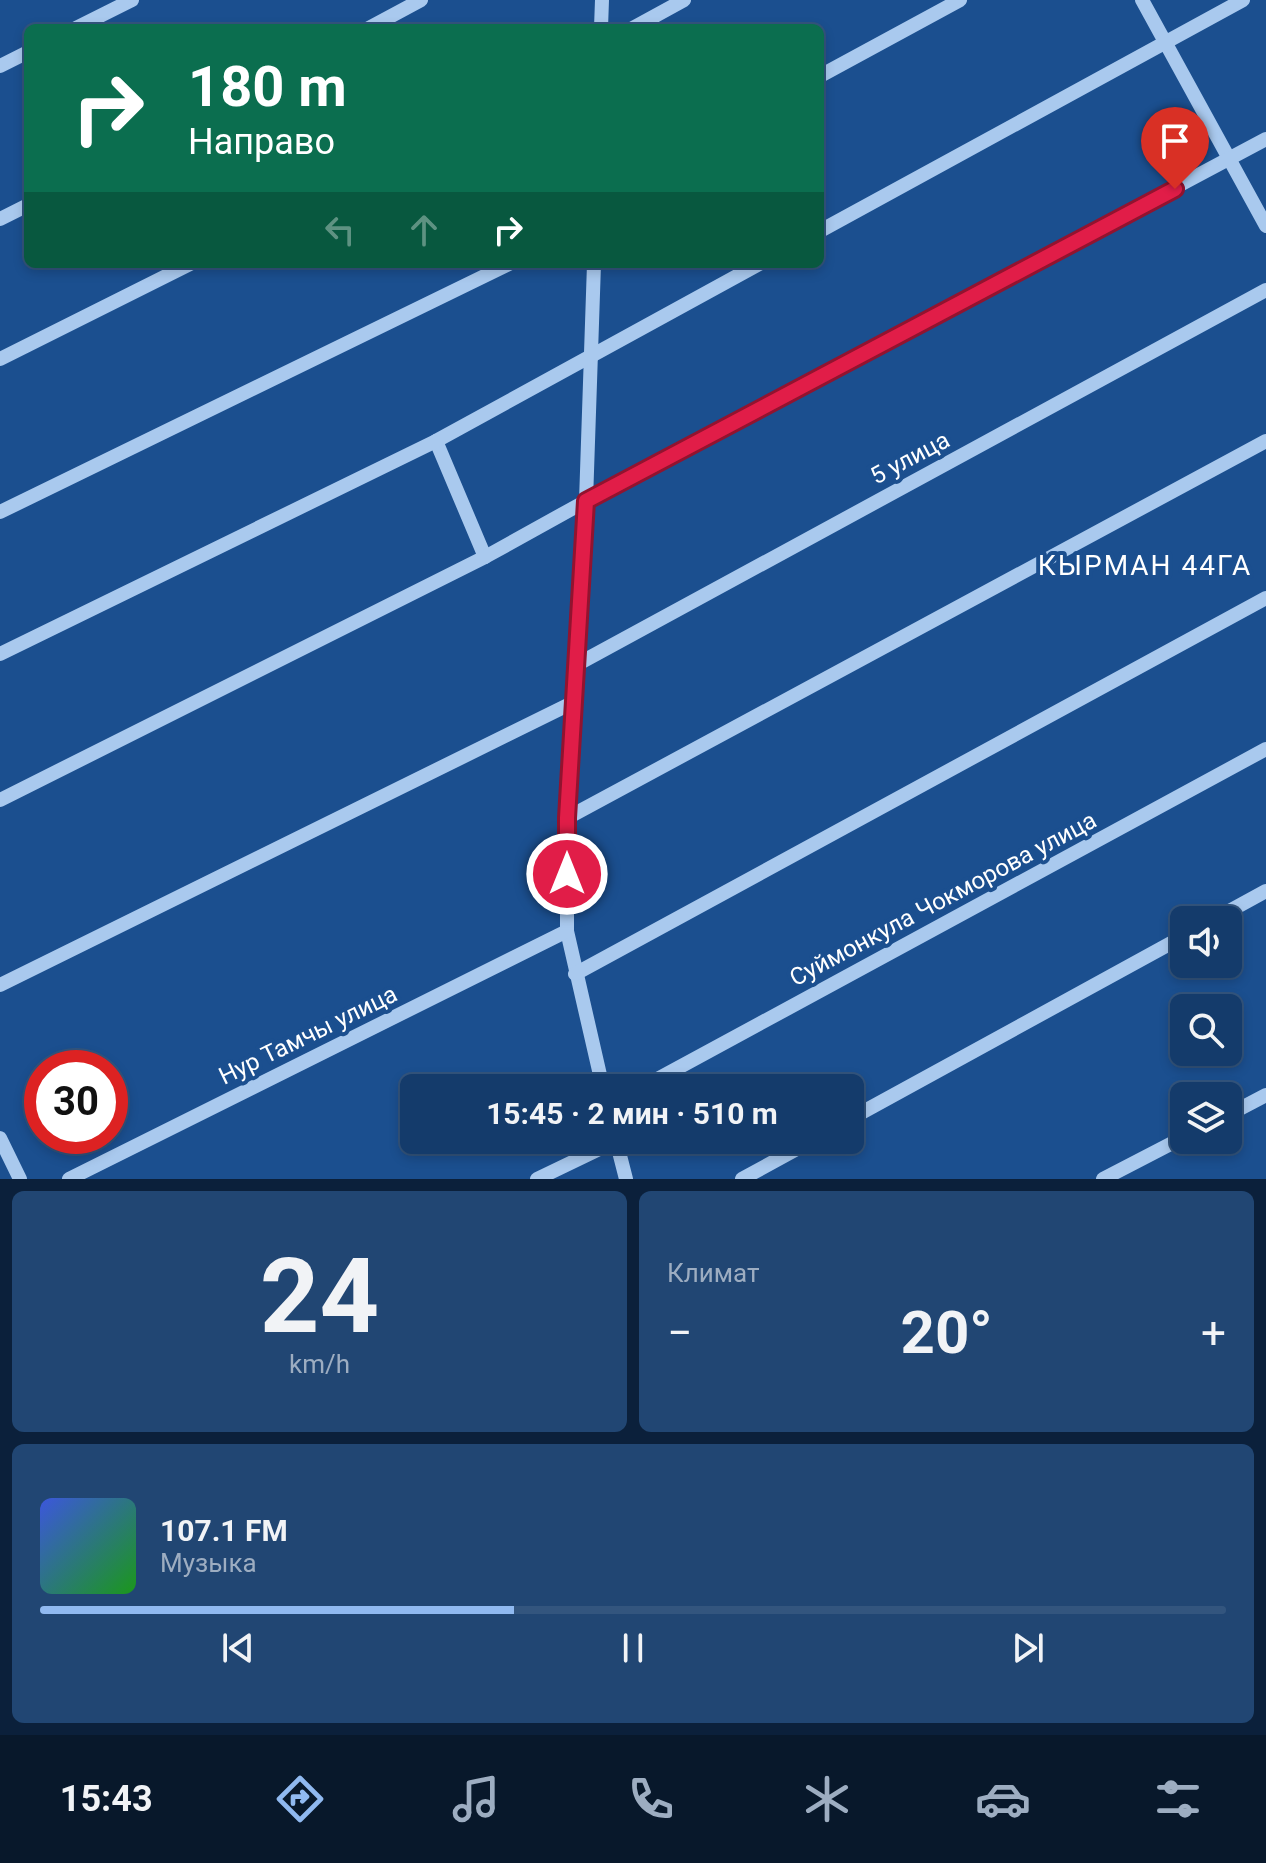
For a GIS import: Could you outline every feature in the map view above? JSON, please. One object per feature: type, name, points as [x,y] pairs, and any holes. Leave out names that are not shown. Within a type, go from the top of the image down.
[{"type":"street","points":[[84,24],[132,0]]},
{"type":"street","points":[[376,24],[421,0]]},
{"type":"street","points":[[601,24],[602,0]]},
{"type":"street","points":[[640,24],[684,0]]},
{"type":"street","points":[[824,74],[960,0]]},
{"type":"street","points":[[1142,0],[1266,226]]},
{"type":"street","points":[[824,229],[1243,0]]},
{"type":"street","points":[[0,66],[24,54]]},
{"type":"street","points":[[0,800],[485,557],[1266,139]]},
{"type":"street","points":[[0,219],[24,207]]},
{"type":"street","points":[[0,359],[182,268]]},
{"type":"street","points":[[0,512],[501,268]]},
{"type":"street","points":[[594,268],[586,501],[567,818],[567,931],[600,1074]]},
{"type":"street","points":[[0,654],[436,441],[752,268]]},
{"type":"street","name":"5 улица","points":[[576,665],[1266,290]]},
{"type":"street","points":[[436,441],[485,557]]},
{"type":"street","points":[[567,818],[1266,441]]},
{"type":"street","points":[[575,974],[1266,598]]},
{"type":"street","points":[[0,985],[574,702]]},
{"type":"street","name":"Суймонкула Чокморова улица","points":[[667,1074],[1266,749]]},
{"type":"street","points":[[1239,906],[1266,891]]},
{"type":"street","name":"Нур Тамчы улица","points":[[69,1179],[567,931]]},
{"type":"street","points":[[864,1111],[1170,944]]},
{"type":"street","points":[[1242,1108],[1266,1095]]},
{"type":"street","points":[[0,1138],[20,1179]]},
{"type":"street","points":[[1103,1179],[1170,1144]]},
{"type":"street","points":[[537,1179],[589,1154]]},
{"type":"street","points":[[619,1154],[626,1179]]},
{"type":"street","points":[[742,1179],[788,1154]]},
{"type":"district","name":"КЫРМАН 44ГА","points":[[1145,565]]},
{"type":"route","points":[[567,874],[567,818],[586,501],[1175,189]]}]
